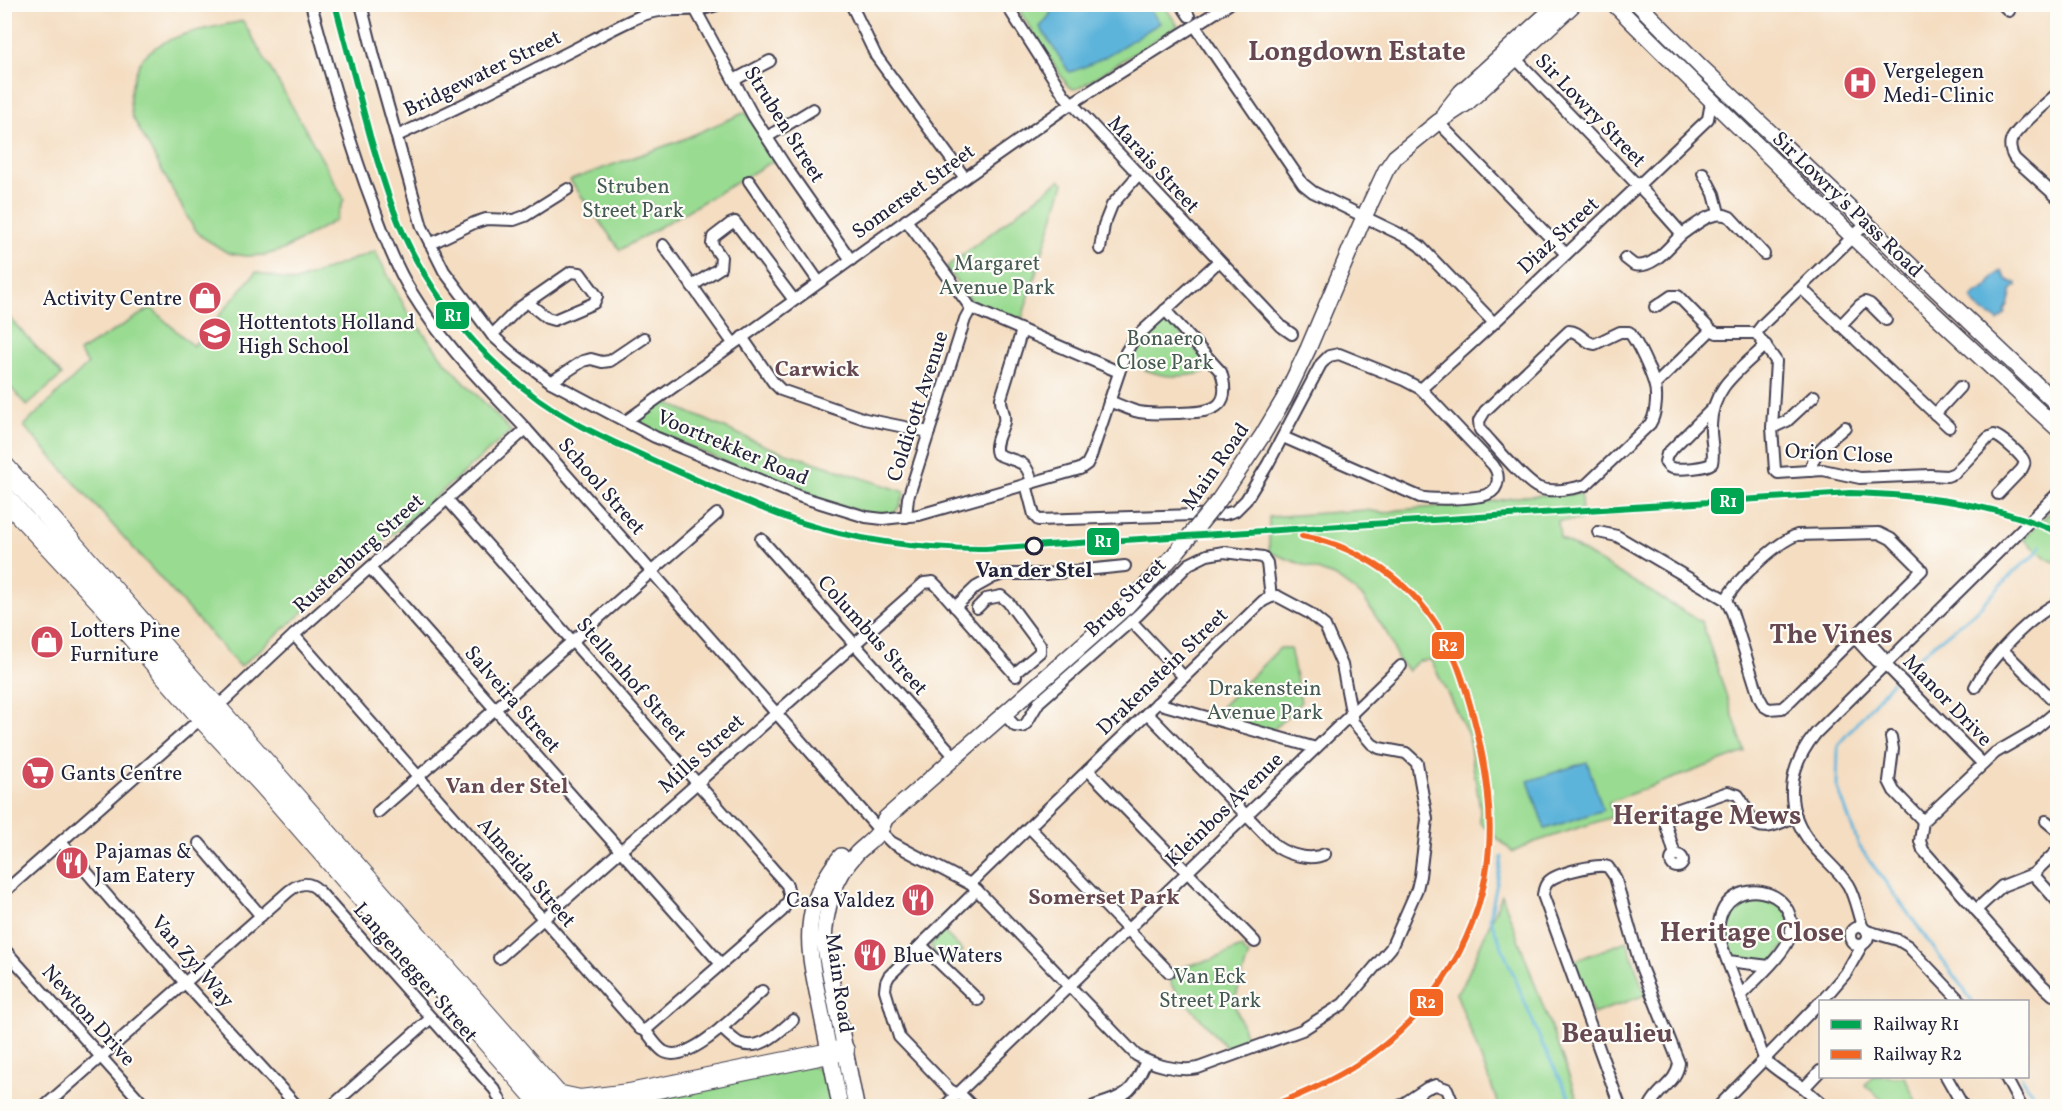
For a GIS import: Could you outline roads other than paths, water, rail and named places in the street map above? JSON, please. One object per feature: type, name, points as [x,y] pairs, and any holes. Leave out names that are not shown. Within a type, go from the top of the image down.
[{"type":"highway","points":[[4,466],[10,496],[22,517],[115,617],[209,712],[555,1103],[629,1094],[836,1052]]},
{"type":"highway","points":[[602,1107],[629,1094]]},
{"type":"main road","points":[[1533,28],[1546,4]]},
{"type":"main road","name":"Main Road","points":[[1438,122],[1461,92],[1558,4]]},
{"type":"main road","name":"Main Road","points":[[856,1107],[836,1052],[811,959],[809,943],[811,915],[834,866],[845,851],[879,825],[1128,605],[1175,554],[1219,500],[1284,399],[1308,349],[1364,216],[1395,156],[1438,122],[1467,103],[1574,4]]},
{"type":"main road","name":"Sir Lowry's Pass Road","points":[[1614,4],[1711,102],[1923,305],[2058,429]]},
{"type":"main road","name":"Sir Lowry's Pass Road","points":[[1638,4],[1717,82],[2058,405]]},
{"type":"main road","name":"Main Road","points":[[836,1052],[840,1107]]},
{"type":"street","name":"School Street","points":[[311,4],[363,178],[380,226],[410,290],[425,314],[455,352],[898,846],[973,887],[1136,1055],[1146,1061]]},
{"type":"street","name":"Voortrekker Road","points":[[361,4],[419,218],[444,271],[492,334],[513,354],[551,382],[655,437],[801,497],[866,517],[883,519],[906,517],[1080,469],[1091,456],[1126,352],[1134,339],[1219,261]]},
{"type":"street","name":"Bridgewater Street","points":[[397,136],[656,8],[706,10],[719,4]]},
{"type":"street","points":[[852,4],[876,56],[964,178]]},
{"type":"street","name":"Marais Street","points":[[1006,4],[1064,94],[1138,176],[1282,327],[1292,334]]},
{"type":"street","points":[[1181,4],[1189,16]]},
{"type":"street","name":"Somerset Street","points":[[626,421],[1072,103],[1229,4]]},
{"type":"street","name":"Struben Street","points":[[694,8],[767,137],[851,260]]},
{"type":"street","points":[[1196,26],[1303,184],[1314,192],[1410,239],[1494,322]]},
{"type":"street","name":"Sir Lowry Street","points":[[1516,59],[1682,234]]},
{"type":"street","points":[[734,80],[770,61]]},
{"type":"street","points":[[2058,93],[2015,133],[2010,148],[2015,159],[2058,198]]},
{"type":"street","name":"Diaz Street","points":[[1421,389],[1708,119],[1711,102]]},
{"type":"street","points":[[767,137],[813,109]]},
{"type":"street","points":[[1438,122],[1566,254]]},
{"type":"street","points":[[1703,173],[1714,194],[1719,213]]},
{"type":"street","points":[[1100,249],[1104,225],[1112,206],[1138,176]]},
{"type":"street","points":[[749,180],[819,282]]},
{"type":"street","points":[[430,244],[480,221],[514,220],[525,216],[568,189]]},
{"type":"street","points":[[1625,258],[1634,265],[1647,265],[1682,234],[1719,213],[1730,217],[1764,255]]},
{"type":"street","points":[[906,220],[971,308],[1119,372]]},
{"type":"street","points":[[692,286],[720,268],[721,257],[712,240],[716,233],[735,222],[794,300]]},
{"type":"street","points":[[1655,307],[1671,296],[1678,296],[1711,330],[1717,333],[1756,333],[1867,223]]},
{"type":"street","points":[[663,245],[692,286],[781,390],[865,418],[897,427],[929,432]]},
{"type":"street","points":[[492,334],[519,308],[527,302],[574,271],[580,273],[597,296],[594,303],[554,320],[547,318],[527,302]]},
{"type":"street","points":[[1801,288],[1949,427]]},
{"type":"street","points":[[1840,326],[1865,302],[1886,320]]},
{"type":"street","name":"Coldicott Avenue","points":[[906,517],[908,498],[965,319],[971,308]]},
{"type":"street","points":[[1109,401],[1148,414],[1204,412],[1213,410],[1219,404],[1224,395],[1225,383],[1221,372],[1165,310]]},
{"type":"street","points":[[1022,330],[1000,398],[1000,405],[1005,416],[995,449],[1000,456],[1025,464],[1029,470],[1034,515],[1038,520],[1235,511],[1246,500],[1283,437],[1321,364],[1329,356],[1338,354],[1421,389],[1496,469],[1497,486],[1491,493],[1446,498],[1420,497],[1283,437]]},
{"type":"street","points":[[1655,385],[1629,332],[1620,332],[1595,344],[1569,331],[1480,416],[1479,426],[1536,487],[1550,490],[1586,485],[1650,424],[1654,415],[1655,385],[1711,330]]},
{"type":"street","name":"Orion Close","points":[[1756,333],[1775,357],[1777,365],[1772,428],[1776,472],[1823,470],[1860,478],[1949,476],[1955,473],[1990,437],[1997,436],[2023,459],[2024,464],[1998,494]]},
{"type":"street","points":[[551,382],[588,359],[610,362],[644,338]]},
{"type":"street","points":[[1714,407],[1667,454],[1665,462],[1668,467],[1674,469],[1707,467],[1712,463],[1711,424],[1718,394],[1766,345]]},
{"type":"street","points":[[1935,414],[1960,387]]},
{"type":"street","points":[[1772,428],[1787,421],[1814,396]]},
{"type":"street","points":[[1811,471],[1816,454],[1845,427]]},
{"type":"street","name":"Rustenburg Street","points":[[4,892],[526,429]]},
{"type":"street","points":[[1823,1000],[1838,985],[1853,958],[1861,936],[1857,903],[1847,884],[1812,845],[1796,816],[1792,787],[1794,771],[1801,752],[1885,664],[2058,493]]},
{"type":"street","name":"Stellenhof Street","points":[[447,499],[788,885],[790,898],[788,905],[721,964]]},
{"type":"street","points":[[378,812],[717,514]]},
{"type":"street","points":[[1598,532],[1617,536],[1726,600],[1759,697],[1764,706],[1769,709],[1782,708],[1922,570],[1891,539],[1879,533],[1797,535],[1786,538],[1751,570],[1728,594],[1726,600]]},
{"type":"street","name":"Columbus Street","points":[[761,539],[955,757]]},
{"type":"street","name":"Brug Street","points":[[1005,714],[1015,726],[1023,727],[1039,702],[1131,621],[1181,570],[1198,559],[1215,553],[1232,552],[1263,557],[1267,563],[1271,597]]},
{"type":"street","points":[[977,608],[986,599],[1001,596],[1040,645],[1040,652],[1015,675],[955,607],[985,581],[1004,574],[1046,574],[1125,566]]},
{"type":"street","name":"Salveira Street","points":[[370,568],[721,964]]},
{"type":"street","name":"Mills Street","points":[[499,958],[917,588],[924,583],[933,582],[955,607]]},
{"type":"street","points":[[1094,1107],[1128,1093],[1146,1061],[1182,1069],[1194,1069],[1302,1030],[1336,1009],[1349,999],[1391,948],[1419,882],[1427,819],[1419,768],[1414,759],[1406,753],[1379,748],[1368,741],[1353,722],[1342,665],[1325,626],[1309,613],[1277,596],[1271,597]]},
{"type":"street","name":"Drakenstein Street","points":[[972,1107],[950,1090],[899,1037],[885,990],[889,976],[921,945],[1029,827],[1184,677],[1271,597]]},
{"type":"street","points":[[1975,687],[1984,669],[2034,619],[2056,604]]},
{"type":"street","points":[[1131,621],[1184,677]]},
{"type":"street","name":"Manor Drive","points":[[1857,635],[1882,656],[1885,664],[1983,764]]},
{"type":"street","name":"Almeida Street","points":[[294,636],[640,1028],[663,1050],[668,1052],[696,1048],[721,1028]]},
{"type":"street","points":[[2003,650],[2058,707],[2033,731],[2005,745],[1923,821],[1920,842],[1923,850],[2042,985],[2053,995],[2058,996]]},
{"type":"street","name":"Kleinbos Avenue","points":[[945,1106],[1401,666]]},
{"type":"street","points":[[1157,703],[1316,748]]},
{"type":"street","points":[[1147,713],[1282,850],[1312,858],[1325,854]]},
{"type":"street","points":[[1891,737],[1893,749],[1888,777],[1890,785],[1923,821]]},
{"type":"street","points":[[1088,770],[1255,942]]},
{"type":"street","points":[[1675,855],[1666,825],[1670,812],[1728,792],[1738,795],[1752,821],[1760,826],[1767,827],[1796,816]]},
{"type":"street","points":[[2046,821],[2058,831]]},
{"type":"street","points":[[1029,827],[1169,972]]},
{"type":"street","name":"Van Zyl Way","points":[[61,842],[297,1107]]},
{"type":"street","points":[[45,1107],[261,916],[199,843]]},
{"type":"street","points":[[1976,910],[2002,886],[2033,874],[2058,850]]},
{"type":"street","points":[[1620,1107],[1543,895],[1550,880],[1594,865],[1608,867],[1615,877],[1641,967],[1679,1063],[1671,1082],[1652,1100],[1650,1107]]},
{"type":"street","points":[[2033,874],[2058,902]]},
{"type":"street","name":"Langenegger Street","points":[[261,916],[290,891],[303,884],[315,887],[495,1090],[503,1107]]},
{"type":"street","points":[[1740,996],[1785,948],[1790,938],[1792,925],[1784,905],[1776,896],[1764,891],[1749,891],[1737,895],[1723,911],[1719,925],[1721,941],[1740,996],[1765,1059],[1804,1088],[1824,1107]]},
{"type":"street","points":[[1861,936],[1882,936],[1898,940],[1908,946],[1959,1000]]},
{"type":"street","points":[[921,945],[978,1000]]},
{"type":"street","name":"Newton Drive","points":[[4,949],[145,1107]]},
{"type":"street","points":[[1728,961],[1769,966]]},
{"type":"street","points":[[640,1028],[721,964]]},
{"type":"street","points":[[762,991],[721,1028],[742,1044],[756,1044],[774,1036],[793,1020]]},
{"type":"street","points":[[1719,1107],[1819,1004]]},
{"type":"street","points":[[332,1107],[432,1018]]},
{"type":"street","points":[[1804,1088],[1819,1073]]},
{"type":"street","points":[[1947,1078],[1963,1107]]},
{"type":"street","points":[[2006,1078],[2021,1107]]},
{"type":"street","points":[[1400,1107],[1427,1088],[1436,1085],[1447,1089],[1454,1107]]},
{"type":"water","points":[[1054,5],[1151,5],[1148,7],[1160,23],[1104,57],[1069,72],[1040,27]]},
{"type":"water","points":[[2002,271],[2007,280],[2017,283],[2017,286],[2012,289],[2008,306],[2004,312],[2006,313],[1998,321],[1980,310],[1972,299]]},
{"type":"water","points":[[1587,762],[1603,810],[1545,829],[1528,781]]},
{"type":"waterway","points":[[1902,673],[1976,611],[2017,569],[2033,557],[2041,546]]},
{"type":"waterway","points":[[1892,682],[1838,745],[1837,786],[1859,846],[1972,1000]]},
{"type":"waterway","points":[[1502,857],[1490,918],[1543,1046],[1574,1106]]},
{"type":"waterway","points":[[2022,1078],[2040,1106]]},
{"type":"railway","points":[[1235,532],[1850,493],[1956,502],[2008,514],[2058,532]]},
{"type":"rail line","name":"R1","points":[[335,4],[370,136],[399,225],[425,275],[456,320],[474,341],[493,361],[535,397],[581,426],[722,491],[796,521],[866,539],[937,547],[985,549],[1850,493],[1956,502],[2008,514],[2058,532]]},
{"type":"rail line","name":"R2","points":[[1271,1106],[1325,1083],[1350,1069],[1373,1054],[1415,1016],[1450,969],[1466,938],[1478,907],[1486,876],[1489,845],[1487,781],[1481,749],[1462,677],[1442,633],[1411,593],[1372,563],[1327,542],[1302,536]]},
{"type":"place","name":"Vergelegen Medi-Clinic","points":[[1860,83]]},
{"type":"place","name":"Activity Centre","points":[[205,298]]},
{"type":"place","name":"Hottentots Holland High School","points":[[215,334]]},
{"type":"place","name":"Van der Stel","points":[[1034,546]]},
{"type":"place","name":"Lotters Pine Furniture","points":[[47,642]]},
{"type":"place","name":"Gants Centre","points":[[38,773]]},
{"type":"place","name":"Pajamas & Jam Eatery","points":[[72,863]]},
{"type":"place","name":"Casa Valdez","points":[[918,900]]},
{"type":"place","name":"Blue Waters","points":[[870,955]]},
{"type":"district","name":"Longdown Estate","points":[[1357,51]]},
{"type":"district","name":"Carwick","points":[[817,368]]},
{"type":"district","name":"The Vines","points":[[1831,634]]},
{"type":"district","name":"Van der Stel","points":[[507,785]]},
{"type":"district","name":"Heritage Mews","points":[[1707,815]]},
{"type":"district","name":"Somerset Park","points":[[1104,896]]},
{"type":"district","name":"Heritage Close","points":[[1752,932]]},
{"type":"district","name":"Beaulieu","points":[[1617,1033]]},
{"type":"park label","name":"Struben Street Park","points":[[633,198]]},
{"type":"park label","name":"Margaret Avenue Park","points":[[997,275]]},
{"type":"park label","name":"Bonaero Close Park","points":[[1165,350]]},
{"type":"park label","name":"Drakenstein Avenue Park","points":[[1265,700]]},
{"type":"park label","name":"Van Eck Street Park","points":[[1210,988]]}]
